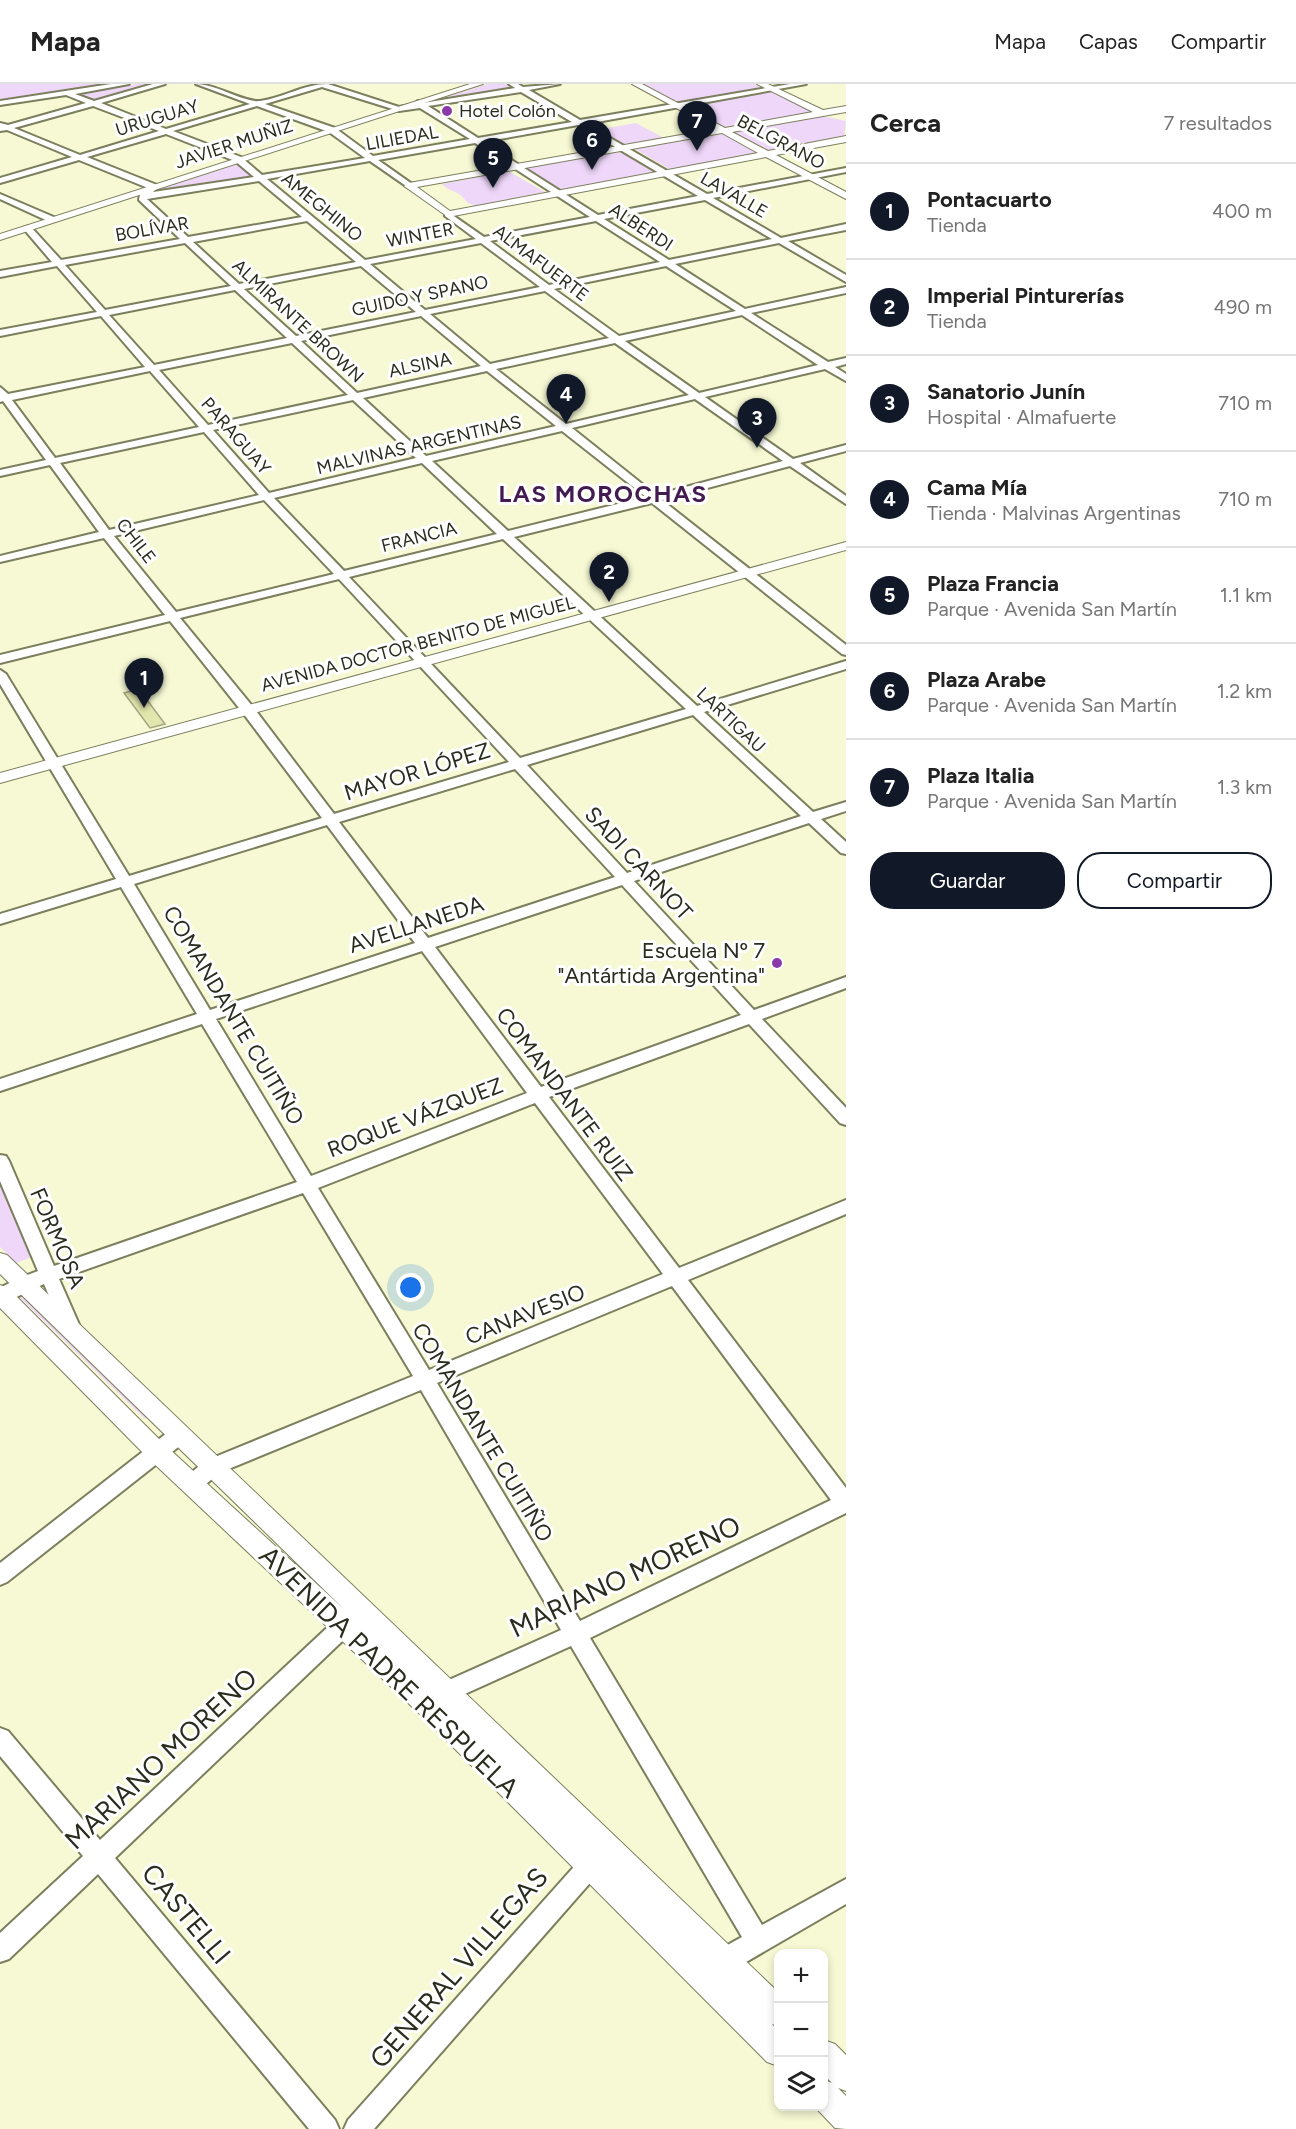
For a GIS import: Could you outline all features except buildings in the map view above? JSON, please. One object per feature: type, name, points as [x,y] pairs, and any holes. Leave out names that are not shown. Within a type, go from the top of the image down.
[{"type":"main road","name":"JAVIER MUÑIZ","points":[[0,237],[238,159],[399,109],[421,105],[479,84]]},
{"type":"main road","name":"BELGRANO","points":[[636,84],[846,196]]},
{"type":"main road","points":[[761,84],[821,113],[846,118]]},
{"type":"main road","points":[[409,186],[846,109]]},
{"type":"main road","points":[[447,214],[846,139]]},
{"type":"main road","name":"ALMAFUERTE","points":[[409,186],[447,214]]},
{"type":"main road","name":"AVENIDA DOCTOR BENITO DE MIGUEL","points":[[0,778],[846,546]]},
{"type":"main road","name":"AVENIDA PADRE RESPUELA","points":[[0,1262],[212,1467],[352,1618]]},
{"type":"main road","name":"AVENIDA PADRE RESPUELA","points":[[1,1295],[157,1452],[352,1618],[440,1700],[716,1971],[774,2046]]},
{"type":"main road","name":"AVENIDA PADRE RESPUELA","points":[[716,1971],[774,2009]]},
{"type":"main road","points":[[826,2057],[846,2076]]},
{"type":"main road","points":[[828,2099],[846,2117]]},
{"type":"street","points":[[0,103],[125,84]]},
{"type":"street","points":[[2,128],[161,84]]},
{"type":"street","name":"ALMAFUERTE","points":[[200,84],[332,130],[409,186]]},
{"type":"street","points":[[322,84],[399,109]]},
{"type":"street","name":"URUGUAY","points":[[0,181],[322,84]]},
{"type":"street","name":"LAVALLE","points":[[513,84],[846,279]]},
{"type":"street","points":[[421,105],[556,84]]},
{"type":"street","name":"LILIEDAL","points":[[143,196],[261,178],[802,84]]},
{"type":"street","name":"AMEGHINO","points":[[67,93],[238,159],[488,367],[846,651]]},
{"type":"street","name":"ALBERDI","points":[[421,105],[846,378]]},
{"type":"street","points":[[2,128],[154,187],[143,196]]},
{"type":"street","name":"WINTER","points":[[0,333],[846,170]]},
{"type":"street","points":[[0,196],[53,220]]},
{"type":"street","name":"ALMIRANTE BROWN","points":[[143,196],[143,200],[591,616]]},
{"type":"street","name":"ALMAFUERTE","points":[[447,214],[616,339],[846,501]]},
{"type":"street","name":"BOLÍVAR","points":[[0,274],[309,218]]},
{"type":"street","name":"GUIDO Y SPANO","points":[[2,395],[153,368],[846,226]]},
{"type":"street","name":"PARAGUAY","points":[[27,228],[268,498],[424,662]]},
{"type":"street","name":"ALSINA","points":[[0,473],[846,290]]},
{"type":"street","name":"MALVINAS ARGENTINAS","points":[[0,559],[846,361]]},
{"type":"street","name":"CHILE","points":[[2,395],[107,535],[248,710]]},
{"type":"street","name":"FRANCIA","points":[[0,659],[653,499],[846,448]]},
{"type":"street","name":"LARTIGAU","points":[[591,616],[846,850]]},
{"type":"street","name":"SADI CARNOT","points":[[424,662],[846,1119]]},
{"type":"street","name":"MAYOR LÓPEZ","points":[[0,919],[846,664]]},
{"type":"street","name":"COMANDANTE CUITIÑO","points":[[0,674],[425,1380],[758,1941]]},
{"type":"street","name":"COMANDANTE RUIZ","points":[[248,710],[846,1503]]},
{"type":"street","name":"AVELLANEDA","points":[[0,1085],[846,806]]},
{"type":"street","name":"ROQUE VÁZQUEZ","points":[[1,1295],[50,1274],[307,1185],[538,1095],[846,982]]},
{"type":"street","name":"FORMOSA","points":[[0,1161],[73,1332]]},
{"type":"street","name":"CANAVESIO","points":[[192,1484],[212,1467],[846,1207]]},
{"type":"street","points":[[0,1575],[179,1435]]},
{"type":"street","name":"MARIANO MORENO","points":[[440,1700],[846,1503]]},
{"type":"street","name":"MARIANO MORENO","points":[[0,1950],[352,1618]]},
{"type":"street","name":"CASTELLI","points":[[0,1738],[326,2129]]},
{"type":"street","name":"GENERAL VILLEGAS","points":[[357,2129],[598,1857]]},
{"type":"street","points":[[716,1971],[758,1941],[846,1891]]},
{"type":"shaded area","points":[[0,84],[108,84],[0,100]]},
{"type":"shaded area","points":[[137,84],[152,84],[93,101],[75,94]]},
{"type":"shaded area","points":[[488,84],[507,84],[514,88],[447,100],[443,98]]},
{"type":"shaded area","points":[[643,84],[754,84],[763,88],[678,103]]},
{"type":"shaded area","points":[[770,91],[813,112],[725,128],[684,106]]},
{"type":"shaded area","points":[[823,116],[846,121],[844,138],[770,151],[732,132]]},
{"type":"shaded area","points":[[636,123],[664,138],[625,146],[597,130]]},
{"type":"shaded area","points":[[723,134],[760,153],[671,170],[635,149]]},
{"type":"shaded area","points":[[624,151],[659,172],[561,190],[525,168]]},
{"type":"shaded area","points":[[237,164],[251,176],[154,192],[154,191]]},
{"type":"shaded area","points":[[508,171],[545,192],[476,206],[442,184]]},
{"type":"shaded area","points":[[0,1184],[32,1257],[16,1263],[0,1247]]},
{"type":"shaded area","points":[[16,1289],[148,1417],[145,1419],[13,1291]]},
{"type":"place","name":"Hotel Colón","points":[[447,111]]},
{"type":"place","name":"Plaza Italia","points":[[697,151]]},
{"type":"place","name":"Plaza Arabe","points":[[592,170]]},
{"type":"place","name":"Plaza Francia","points":[[493,188]]},
{"type":"place","name":"Cama Mía","points":[[566,424]]},
{"type":"place","name":"Sanatorio Junín","points":[[757,448]]},
{"type":"place","name":"Imperial Pinturerías","points":[[609,602]]},
{"type":"place","name":"Pontacuarto","points":[[144,708]]},
{"type":"place","name":"Escuela Nº 7 \"Antártida Argentina\"","points":[[777,963]]},
{"type":"district","name":"LAS MOROCHAS","points":[[603,494]]}]
